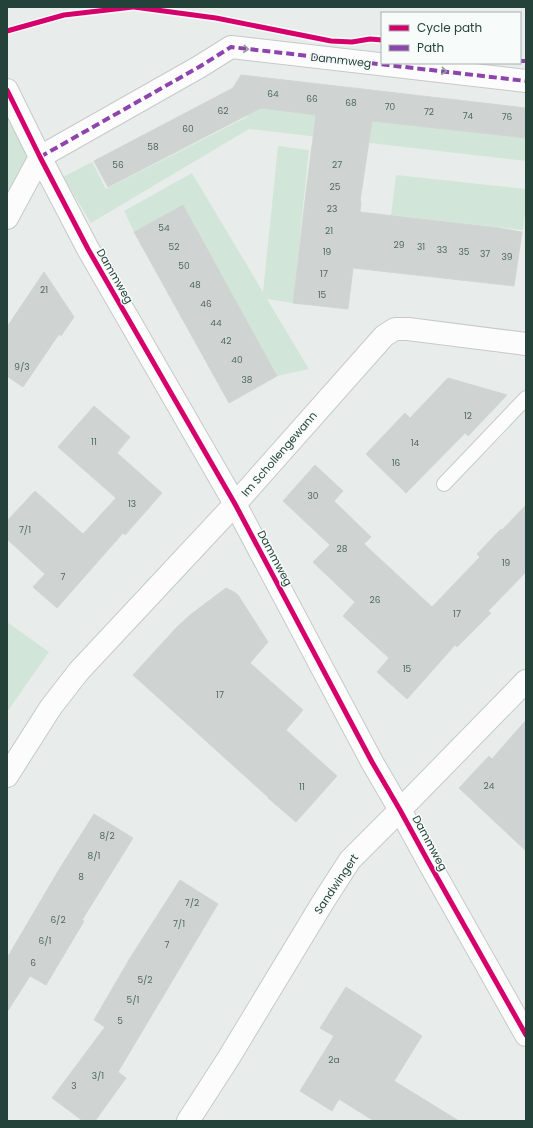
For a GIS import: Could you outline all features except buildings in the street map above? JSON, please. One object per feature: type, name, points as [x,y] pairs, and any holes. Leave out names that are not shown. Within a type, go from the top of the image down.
[{"type":"street","name":"Dammweg","points":[[40,157],[231,47],[526,81]]},
{"type":"street","name":"Dammweg","points":[[7,90],[88,249],[235,504],[372,762],[526,1035]]},
{"type":"street","points":[[7,218],[40,157]]},
{"type":"street","name":"Im Schollengewann","points":[[7,776],[51,707],[79,671],[235,504],[384,336],[395,329],[408,329],[526,344]]},
{"type":"street","name":"Sandwingert","points":[[188,1121],[228,1059],[350,860],[526,681]]},
{"type":"lane","points":[[444,484],[526,398]]},
{"type":"green space","points":[[252,106],[526,138],[526,161],[249,129],[91,223],[63,177],[92,162],[106,189],[247,117]]},
{"type":"green space","points":[[7,108],[30,155],[7,196]]},
{"type":"green space","points":[[278,146],[309,150],[293,303],[267,299],[309,369],[277,376],[183,205],[134,232],[124,211],[192,173],[263,292]]},
{"type":"green space","points":[[396,175],[526,189],[523,230],[391,215]]},
{"type":"green space","points":[[7,622],[49,652],[7,712]]},
{"type":"marked path","points":[[40,157],[199,67],[231,47],[526,81]]},
{"type":"marked path","points":[[521,61],[526,61]]},
{"type":"cycle path","points":[[7,31],[64,15],[133,7]]},
{"type":"cycle path","points":[[134,7],[216,18],[331,41],[352,42],[370,39],[381,40]]},
{"type":"cycle path","points":[[7,90],[88,249],[235,504],[372,762],[526,1035]]}]
